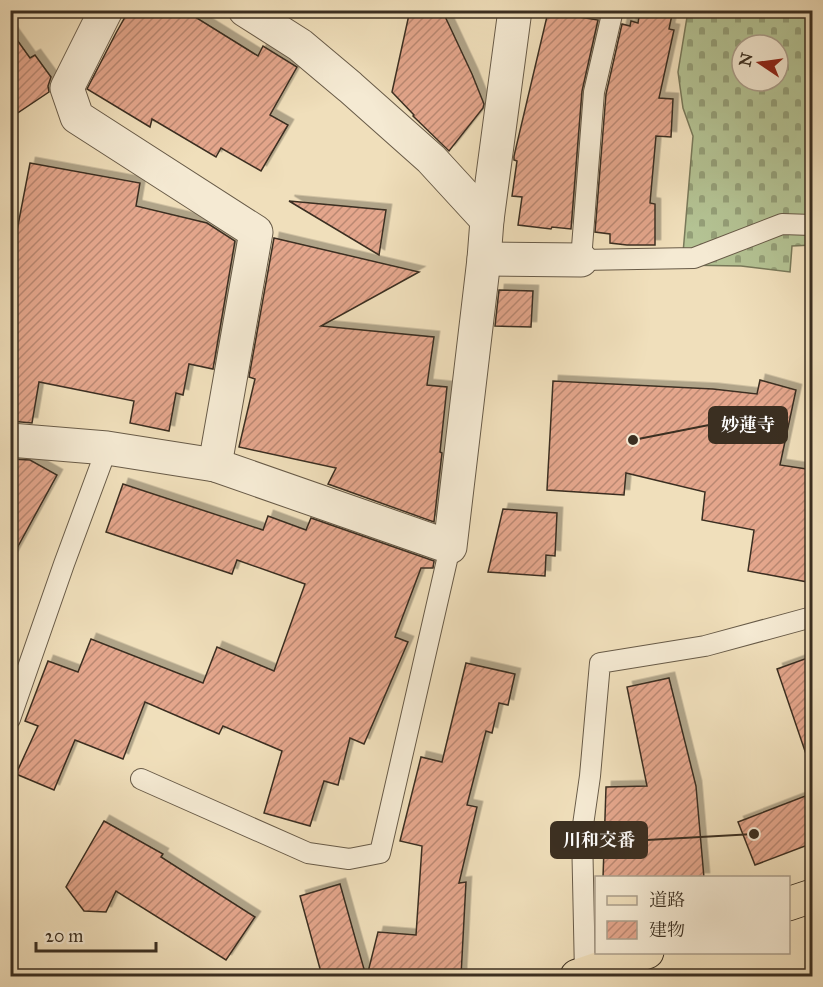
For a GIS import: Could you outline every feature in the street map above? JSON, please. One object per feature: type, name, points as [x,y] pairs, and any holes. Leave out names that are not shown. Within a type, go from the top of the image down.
[{"type":"main road","points":[[790,904],[813,896]]},
{"type":"main road","points":[[581,975],[641,954]]},
{"type":"street","points":[[106,10],[67,88],[77,117],[256,232],[215,465]]},
{"type":"street","points":[[245,10],[300,45],[431,159],[487,220]]},
{"type":"street","points":[[292,10],[300,45]]},
{"type":"street","points":[[10,440],[107,448],[215,465],[450,547],[487,220],[515,10]]},
{"type":"street","points":[[484,259],[581,260]]},
{"type":"lane","points":[[613,10],[594,92],[581,260],[694,258],[782,224],[813,225]]},
{"type":"lane","points":[[10,719],[107,448]]},
{"type":"lane","points":[[141,779],[308,853],[349,860],[380,853],[450,547]]},
{"type":"lane","points":[[581,975],[582,832],[590,776],[600,663],[705,646],[813,617]]},
{"type":"green space","points":[[688,11],[812,11],[812,245],[792,246],[790,272],[741,266],[682,265],[693,136],[683,108],[678,72]]},
{"type":"building","points":[[129,10],[184,10],[258,56],[263,46],[297,67],[270,115],[288,125],[261,171],[221,148],[216,157],[152,119],[150,127],[87,89]]},
{"type":"building","points":[[410,10],[442,10],[484,104],[449,151],[392,92]]},
{"type":"building","points":[[640,10],[673,10],[669,29],[674,30],[659,98],[673,99],[671,137],[656,136],[650,203],[655,204],[655,245],[610,243],[610,234],[595,232],[606,94],[622,24],[630,26],[631,21],[638,23]]},
{"type":"building","points":[[548,12],[598,20],[582,91],[571,229],[518,225],[522,197],[512,196],[517,161],[514,160],[514,156]]},
{"type":"building","points":[[10,30],[30,58],[35,55],[51,77],[49,92],[10,118]]},
{"type":"building","points":[[30,163],[140,183],[136,206],[207,223],[235,241],[213,369],[189,364],[183,395],[176,393],[169,431],[130,423],[134,401],[39,382],[32,423],[10,421],[10,277]]},
{"type":"building","points":[[289,201],[386,210],[379,255]]},
{"type":"building","points":[[274,238],[419,272],[321,326],[434,337],[427,385],[447,387],[434,522],[328,484],[336,468],[239,447],[255,379],[249,377]]},
{"type":"building","points":[[499,290],[533,291],[531,327],[495,326]]},
{"type":"building","points":[[760,380],[796,390],[780,465],[813,470],[813,583],[748,571],[754,530],[702,520],[705,492],[626,473],[624,495],[547,490],[553,381],[713,389],[757,394]]},
{"type":"building","points":[[10,459],[30,460],[57,475],[10,561]]},
{"type":"building","points":[[123,484],[263,530],[268,516],[306,530],[311,518],[434,561],[433,568],[421,568],[395,637],[408,642],[364,744],[350,738],[338,785],[324,781],[310,826],[264,813],[282,751],[223,726],[219,734],[145,702],[123,759],[75,740],[54,790],[16,774],[38,726],[25,721],[48,661],[78,672],[91,639],[203,683],[217,647],[274,671],[305,584],[237,560],[232,574],[106,532]]},
{"type":"building","points":[[503,509],[557,513],[555,556],[546,555],[545,576],[488,572]]},
{"type":"building","points":[[813,656],[813,756],[807,757],[777,669]]},
{"type":"building","points":[[466,663],[515,674],[508,705],[499,703],[492,733],[486,731],[467,805],[477,807],[459,883],[466,882],[461,976],[367,976],[378,932],[416,935],[422,846],[400,841],[421,757],[442,762]]},
{"type":"building","points":[[669,678],[696,786],[704,876],[603,876],[606,787],[647,786],[627,687]]},
{"type":"building","points":[[813,793],[813,843],[755,865],[738,822]]},
{"type":"building","points":[[104,821],[163,854],[161,857],[255,917],[226,960],[116,891],[106,912],[84,911],[66,887]]},
{"type":"building","points":[[340,884],[366,976],[322,976],[300,896]]},
{"type":"place","name":"妙蓮寺","points":[[633,440]]},
{"type":"place","name":"川和交番","points":[[754,834]]}]
